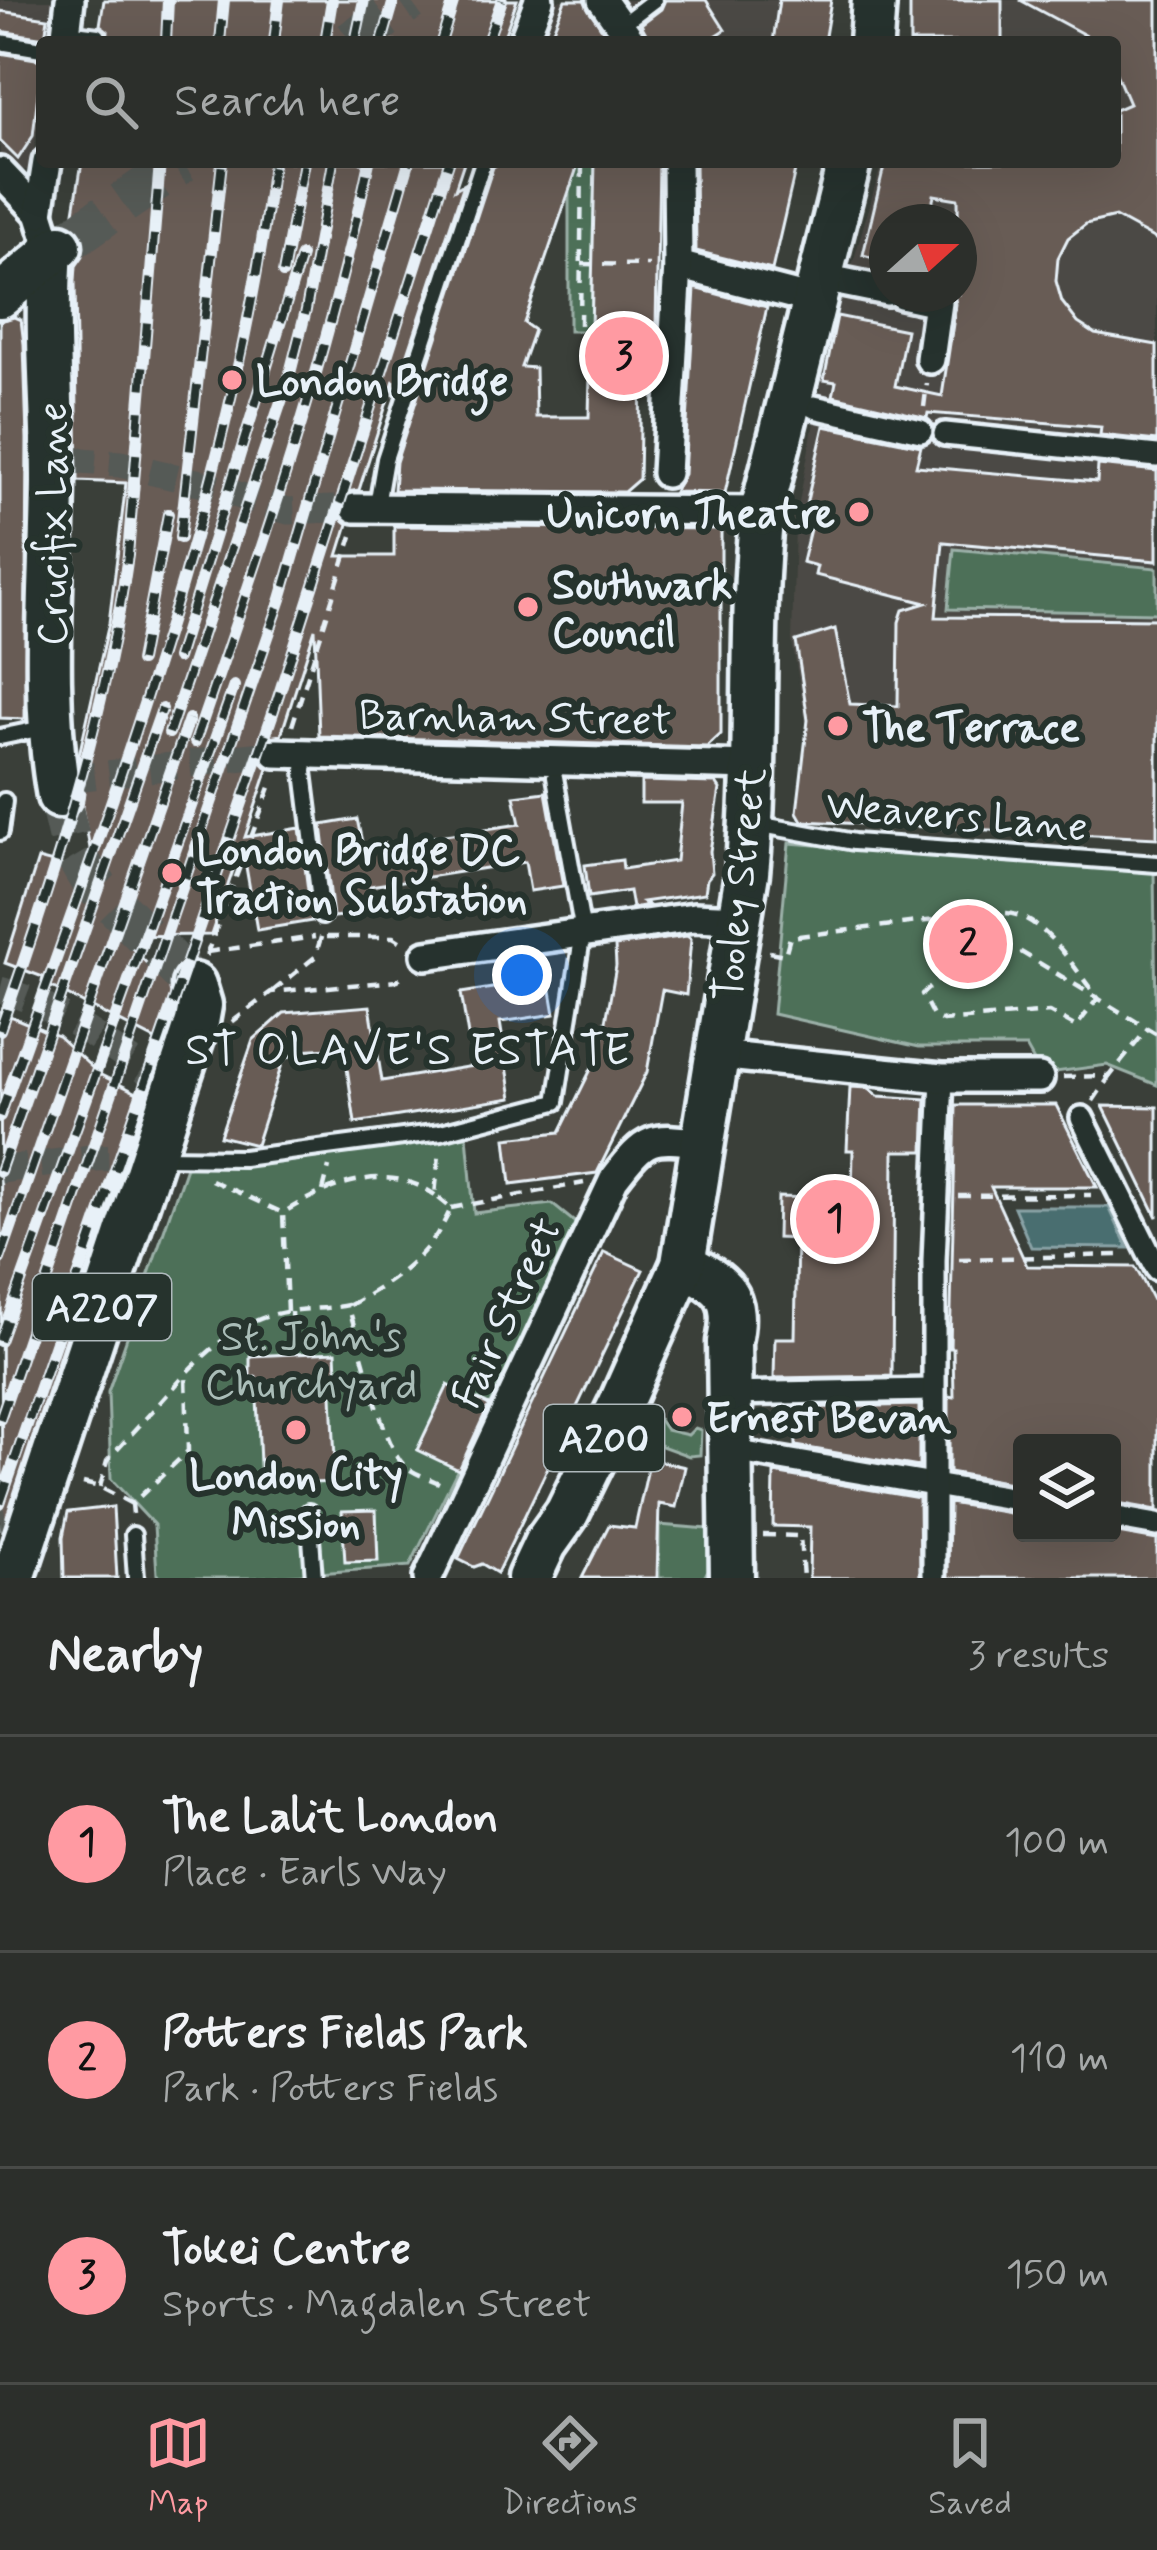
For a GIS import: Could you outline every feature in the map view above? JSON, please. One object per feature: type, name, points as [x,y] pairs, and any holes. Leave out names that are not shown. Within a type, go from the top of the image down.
[{"type":"main road","points":[[871,36],[874,0]]},
{"type":"main road","name":"Tooley Street","points":[[529,1578],[544,1544],[567,1513],[667,1307],[683,1264],[752,823],[761,511],[846,168]]},
{"type":"main road","points":[[0,296],[54,235]]},
{"type":"main road","name":"Crucifix Lane","points":[[54,235],[47,300],[61,461],[48,727],[61,785]]},
{"type":"main road","name":"A2207","points":[[13,1578],[17,1524],[199,987]]},
{"type":"main road","points":[[683,1264],[710,1278],[730,1300],[734,1316],[729,1342],[733,1578]]},
{"type":"main road","points":[[667,1307],[704,1316],[729,1342]]},
{"type":"street","points":[[65,36],[70,0]]},
{"type":"street","points":[[526,36],[539,0]]},
{"type":"street","points":[[602,0],[627,33]]},
{"type":"street","points":[[48,168],[54,235]]},
{"type":"street","points":[[666,473],[678,265],[677,168]]},
{"type":"street","points":[[0,172],[54,235]]},
{"type":"street","points":[[678,265],[815,288],[869,290]]},
{"type":"street","points":[[930,358],[937,312]]},
{"type":"street","points":[[814,407],[921,431]]},
{"type":"street","points":[[945,434],[1157,457]]},
{"type":"street","points":[[366,507],[761,511]]},
{"type":"street","name":"Barnham Street","points":[[288,753],[753,766]]},
{"type":"street","points":[[426,955],[694,917],[740,919]]},
{"type":"street","points":[[718,1055],[941,1078],[1039,1078]]},
{"type":"street","points":[[934,1575],[934,1259],[941,1078]]},
{"type":"street","points":[[1082,1118],[1153,1262]]},
{"type":"street","name":"Fair Street","points":[[428,1578],[614,1179],[637,1150],[658,1137],[703,1143]]},
{"type":"street","points":[[729,1394],[933,1390]]},
{"type":"street","points":[[730,1456],[751,1454],[1013,1497]]},
{"type":"street","points":[[1121,1518],[1157,1525]]},
{"type":"lane","points":[[627,33],[654,0]]},
{"type":"lane","points":[[0,42],[36,48]]},
{"type":"lane","points":[[366,507],[481,168]]},
{"type":"lane","points":[[0,737],[48,727]]},
{"type":"lane","points":[[288,753],[304,772],[322,916]]},
{"type":"lane","points":[[141,1157],[243,1158],[441,1132],[556,1102],[583,932],[555,777]]},
{"type":"lane","points":[[0,832],[4,801]]},
{"type":"lane","name":"Weavers Lane","points":[[752,823],[854,842],[1157,864]]},
{"type":"lane","points":[[310,1512],[314,1578]]},
{"type":"lane","points":[[134,1535],[136,1578]]},
{"type":"path","points":[[580,325],[582,168]]},
{"type":"path","points":[[581,264],[678,265]]},
{"type":"path","points":[[921,431],[930,358]]},
{"type":"path","points":[[199,987],[288,753],[355,527],[366,507]]},
{"type":"path","points":[[1006,913],[1024,915],[1098,998],[1076,1028],[1049,1012],[943,1021],[933,1016],[922,994],[989,936],[1006,913]]},
{"type":"path","points":[[199,987],[234,1021],[315,957],[322,916]]},
{"type":"path","points":[[768,952],[785,955],[790,937],[944,919],[989,936],[1157,1034]]},
{"type":"path","points":[[199,987],[322,936],[393,938]]},
{"type":"path","points":[[271,992],[397,981]]},
{"type":"path","points":[[1039,1078],[1110,1076],[1148,1028]]},
{"type":"path","points":[[435,1195],[441,1132]]},
{"type":"path","points":[[283,1213],[322,1193],[385,1176],[401,1177],[451,1208],[614,1179]]},
{"type":"path","points":[[207,1178],[283,1213]]},
{"type":"path","points":[[937,1196],[1120,1195]]},
{"type":"path","points":[[186,1374],[188,1450],[132,1504],[100,1486],[106,1461],[186,1374],[212,1346],[258,1319],[349,1305],[420,1259],[438,1237],[451,1208]]},
{"type":"path","points":[[283,1213],[292,1354]]},
{"type":"path","points":[[934,1259],[1153,1262]]},
{"type":"path","points":[[349,1305],[385,1439],[406,1467],[463,1501]]},
{"type":"path","points":[[759,1535],[800,1536],[803,1578]]},
{"type":"shaded area","points":[[0,0],[56,0],[51,36],[36,36],[36,137],[31,171],[0,165]]},
{"type":"shaded area","points":[[522,0],[831,0],[825,36],[507,36]]},
{"type":"shaded area","points":[[909,0],[1157,0],[1157,838],[803,823],[797,812],[806,723],[792,641],[795,524],[835,309],[869,207],[869,312],[977,312],[977,204],[870,204],[880,168],[1121,168],[1121,36],[908,36]]},
{"type":"green space","points":[[569,168],[595,168],[591,331],[569,331]]},
{"type":"green space","points":[[954,549],[1157,568],[1157,613],[948,609]]},
{"type":"green space","points":[[789,843],[1154,871],[1157,1085],[1107,1065],[1041,1074],[1026,1047],[919,1047],[773,1014]]},
{"type":"green space","name":"St. John's Churchyard","points":[[467,1136],[474,1213],[552,1204],[578,1225],[410,1566],[252,1578],[164,1578],[157,1574],[154,1525],[111,1479],[108,1392],[186,1167]]},
{"type":"green space","points":[[657,1417],[666,1430],[688,1435],[695,1428],[701,1430],[700,1455],[689,1456],[645,1440]]},
{"type":"green space","points":[[659,1525],[708,1529],[704,1578],[659,1578]]},
{"type":"water","points":[[1014,1207],[1109,1207],[1128,1248],[1031,1247]]},
{"type":"building","points":[[104,0],[517,0],[504,36],[108,36],[100,25]]},
{"type":"building","points":[[565,0],[584,0],[606,36],[550,36]]},
{"type":"building","points":[[665,0],[706,0],[725,30],[716,36],[647,36],[641,24]]},
{"type":"building","points":[[779,0],[831,0],[825,36],[774,36]]},
{"type":"building","points":[[910,0],[1002,0],[1002,36],[910,36]]},
{"type":"building","points":[[1020,0],[1157,0],[1157,240],[1115,217],[1086,224],[1068,238],[1058,258],[1056,281],[1062,302],[1078,323],[1095,334],[1157,345],[1157,441],[1100,435],[1101,427],[928,413],[927,418],[833,396],[836,382],[824,380],[837,316],[906,330],[895,386],[942,396],[955,312],[977,312],[977,204],[958,204],[958,199],[934,195],[932,204],[875,204],[884,168],[1121,168],[1121,107],[1129,104],[1121,85],[1121,36],[1087,36]]},
{"type":"building","points":[[0,11],[48,18],[45,36],[0,31]]},
{"type":"building","points":[[0,53],[36,59],[33,136],[18,159],[0,141]]},
{"type":"building","points":[[81,168],[462,168],[455,189],[464,184],[394,396],[394,380],[359,490],[339,500],[339,516],[348,524],[338,556],[394,556],[394,526],[721,529],[721,734],[707,747],[319,736],[315,629],[281,735],[260,745],[260,760],[268,769],[245,837],[300,828],[312,921],[257,930],[242,844],[211,935],[120,936],[169,986],[174,1007],[163,1044],[42,982],[43,977],[5,963],[38,859],[95,874],[82,807],[79,755],[109,623],[126,483],[78,481],[75,281],[85,243],[72,224]]},
{"type":"building","points":[[493,168],[577,168],[524,323],[534,330],[521,367],[535,368],[536,417],[589,417],[595,168],[659,168],[656,326],[642,326],[639,479],[624,492],[394,490],[396,462]]},
{"type":"building","points":[[695,168],[796,168],[772,270],[696,251]]},
{"type":"building","points":[[695,288],[767,307],[725,493],[674,492],[684,474]]},
{"type":"building","points":[[21,320],[24,344],[27,439],[25,719],[0,718],[0,321]]},
{"type":"building","points":[[824,426],[921,446],[916,466],[1097,482],[1098,465],[1157,471],[1157,561],[943,542],[936,617],[1157,619],[1157,838],[802,821],[797,812],[808,720],[796,641],[835,629],[850,704],[898,706],[899,622],[903,610],[926,603],[815,575],[817,566],[802,562],[810,529],[801,527]]},
{"type":"building","points":[[641,781],[716,783],[720,789],[710,851],[712,873],[705,893],[643,902],[648,905],[632,908],[629,891],[589,897],[585,865],[622,860],[623,869],[676,861],[682,803],[641,803]]},
{"type":"building","points":[[546,792],[563,886],[530,891],[525,862],[370,886],[375,912],[333,917],[322,825],[357,819],[363,847],[520,824],[514,796]]},
{"type":"building","points":[[691,939],[686,995],[662,990],[647,1072],[597,1173],[511,1184],[506,1138],[560,1132],[601,1049],[616,966],[615,946]]},
{"type":"building","points":[[549,979],[555,1014],[500,1022],[512,1098],[355,1123],[344,1047],[299,1050],[283,1061],[256,1145],[220,1136],[253,1040],[284,1013],[370,1006],[382,1081],[473,1066],[461,993]]},
{"type":"building","points":[[0,1012],[58,1036],[99,1074],[145,1097],[2,1531]]},
{"type":"building","points":[[850,1087],[868,1088],[878,1096],[926,1099],[924,1151],[894,1151],[892,1376],[774,1378],[775,1338],[795,1338],[797,1239],[777,1238],[778,1197],[852,1199],[853,1150],[847,1150]]},
{"type":"building","points":[[956,1105],[1056,1105],[1097,1187],[991,1187],[1027,1266],[1135,1267],[1157,1308],[1157,1510],[1121,1504],[1121,1434],[1013,1434],[1013,1483],[949,1472],[949,1396],[954,1397],[950,1348]]},
{"type":"building","points":[[1103,1106],[1157,1107],[1157,1217]]},
{"type":"building","points":[[604,1252],[643,1270],[497,1573],[482,1564],[474,1567],[458,1559]]},
{"type":"building","name":"London City Mission","points":[[336,1352],[337,1373],[331,1373],[336,1482],[261,1485],[256,1377],[250,1378],[250,1356]]},
{"type":"building","points":[[448,1385],[489,1405],[459,1470],[417,1450]]},
{"type":"building","points":[[919,1405],[919,1467],[796,1446],[795,1408]]},
{"type":"building","points":[[650,1459],[685,1467],[676,1507],[659,1504],[657,1578],[582,1578],[609,1525],[635,1528]]},
{"type":"building","points":[[774,1473],[919,1498],[920,1578],[809,1578],[810,1527],[773,1526]]},
{"type":"building","points":[[949,1503],[1013,1514],[1013,1542],[1121,1542],[1121,1534],[1157,1540],[1157,1578],[948,1578]]},
{"type":"building","points":[[113,1507],[117,1578],[64,1578],[68,1512]]},
{"type":"building","points":[[376,1510],[378,1561],[345,1562],[342,1511]]},
{"type":"tunnel","points":[[359,36],[410,0]]},
{"type":"tunnel","points":[[71,239],[173,168]]},
{"type":"tunnel","points":[[69,460],[120,464],[288,511],[355,508]]},
{"type":"tunnel","points":[[68,779],[276,753]]},
{"type":"tunnel","points":[[59,796],[71,847],[91,881],[194,985]]},
{"type":"tunnel","points":[[0,990],[64,1017],[160,1081]]},
{"type":"tunnel","points":[[0,1170],[131,1157]]},
{"type":"tunnel","points":[[0,1522],[6,1521]]},
{"type":"railway","points":[[166,36],[168,0]]},
{"type":"railway","points":[[221,36],[224,0]]},
{"type":"railway","points":[[275,36],[279,0]]},
{"type":"railway","points":[[326,36],[332,0]]},
{"type":"railway","points":[[356,36],[364,0]]},
{"type":"railway","points":[[384,36],[394,0]]},
{"type":"railway","points":[[443,36],[454,0]]},
{"type":"railway","points":[[489,36],[502,0]]},
{"type":"railway","points":[[0,1030],[76,795],[118,616],[128,555],[160,168]]},
{"type":"railway","points":[[180,538],[221,168]]},
{"type":"railway","points":[[0,1116],[124,765],[198,526],[230,405],[272,168]]},
{"type":"railway","points":[[283,273],[303,168]]},
{"type":"railway","points":[[169,733],[288,381],[332,168]]},
{"type":"railway","points":[[195,742],[313,383],[368,168]]},
{"type":"railway","points":[[0,1419],[281,599],[407,168]]},
{"type":"railway","points":[[0,1503],[273,713],[447,168]]},
{"type":"railway","points":[[177,658],[301,256]]},
{"type":"railway","points":[[140,661],[168,514]]},
{"type":"railway","points":[[0,1341],[234,686]]},
{"type":"railway","points":[[0,1171],[162,709]]},
{"type":"railway","points":[[0,1259],[189,719]]},
{"type":"place","name":"Tokei Centre","points":[[624,356]]},
{"type":"place","name":"London Bridge","points":[[232,380]]},
{"type":"place","name":"Unicorn Theatre","points":[[859,512]]},
{"type":"place","name":"Southwark Council","points":[[528,607]]},
{"type":"place","name":"The Terrace","points":[[838,726]]},
{"type":"place","name":"London Bridge DC Traction Substation","points":[[172,873]]},
{"type":"place","name":"Potters Fields Park","points":[[968,944]]},
{"type":"place","name":"The Lalit London","points":[[835,1219]]},
{"type":"place","name":"Ernest Bevan","points":[[682,1417]]},
{"type":"place","name":"London City Mission","points":[[296,1430]]},
{"type":"district","name":"ST OLAVE'S ESTATE","points":[[409,1048]]}]
